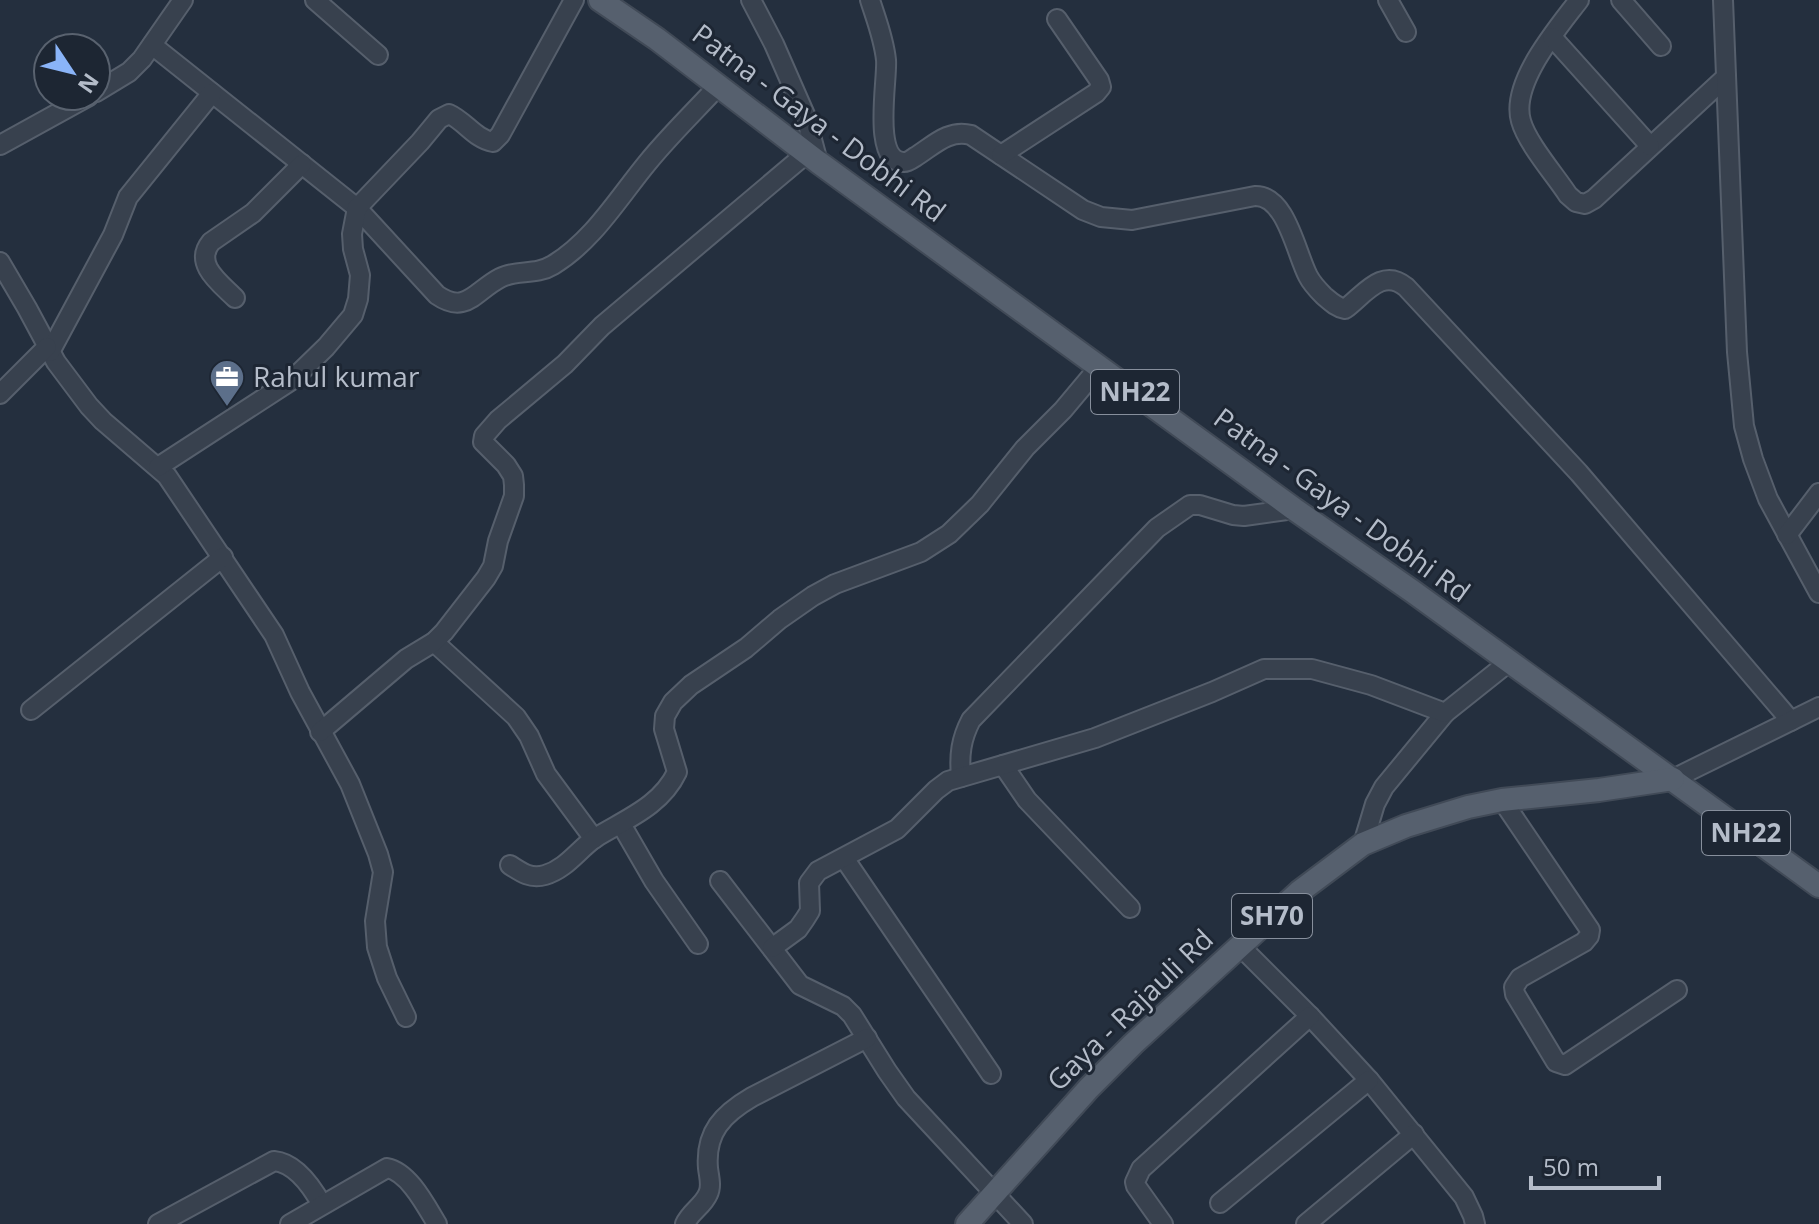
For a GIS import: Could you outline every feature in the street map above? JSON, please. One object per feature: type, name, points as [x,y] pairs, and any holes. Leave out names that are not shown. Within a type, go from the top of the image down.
[{"type":"main road","name":"Patna - Gaya - Dobhi Rd","points":[[600,0],[1294,509],[1819,886]]},
{"type":"main road","name":"Gaya - Rajauli Rd","points":[[967,1224],[1089,1088],[1299,892],[1363,844],[1468,807],[1673,779]]},
{"type":"street","points":[[112,82],[129,72],[183,0]]},
{"type":"street","points":[[315,0],[378,55]]},
{"type":"street","points":[[158,467],[292,380],[343,329],[353,315],[358,299],[360,275],[352,234],[357,208],[439,119],[449,114],[457,117],[485,141],[493,142],[500,135],[574,0]]},
{"type":"street","points":[[320,732],[406,659],[434,642],[454,621],[493,566],[514,496],[513,476],[483,442],[489,429],[565,364],[602,326],[813,158],[806,117],[751,0]]},
{"type":"street","points":[[870,0],[886,56],[882,126],[893,157],[899,161],[909,161],[946,137],[963,133],[980,140],[1070,203],[1101,217],[1132,220],[1262,196],[1272,201],[1284,217],[1313,285],[1340,309],[1348,307],[1382,281],[1400,281],[1579,473],[1791,721]]},
{"type":"street","points":[[1388,0],[1406,32]]},
{"type":"street","points":[[1579,0],[1552,37],[1527,80],[1519,111],[1528,137],[1568,195],[1581,204],[1589,203],[1726,77]]},
{"type":"street","points":[[1621,0],[1661,46]]},
{"type":"street","points":[[1723,0],[1737,352],[1744,426],[1768,499],[1819,593]]},
{"type":"street","points":[[1001,155],[1101,87],[1057,19]]},
{"type":"street","points":[[1552,37],[1650,146]]},
{"type":"street","points":[[152,45],[357,208],[437,295],[457,304],[501,277],[542,271],[557,263],[593,230],[650,160],[719,85]]},
{"type":"street","points":[[0,394],[48,350],[113,235],[128,197],[212,93]]},
{"type":"street","points":[[0,145],[60,112]]},
{"type":"street","points":[[235,298],[208,269],[204,254],[207,247],[264,204],[302,164]]},
{"type":"street","points":[[0,262],[48,350],[89,406],[158,467],[176,488],[274,635],[320,732],[350,784],[378,854],[383,872],[375,921],[377,947],[387,978],[406,1017]]},
{"type":"street","points":[[510,865],[534,877],[547,875],[559,869],[594,839],[657,799],[672,783],[677,772],[664,729],[665,716],[673,702],[691,685],[746,648],[813,596],[835,584],[921,552],[949,534],[980,504],[1025,448],[1063,410],[1099,367]]},
{"type":"street","points":[[1787,535],[1819,493]]},
{"type":"street","points":[[961,777],[961,743],[971,720],[1157,528],[1190,505],[1244,516],[1294,509]]},
{"type":"street","points":[[31,710],[223,557]]},
{"type":"street","points":[[434,642],[516,717],[529,736],[546,774],[594,839]]},
{"type":"street","points":[[1363,844],[1375,804],[1384,787],[1445,713],[1509,662]]},
{"type":"street","points":[[772,948],[798,929],[810,911],[808,890],[818,871],[897,829],[948,781],[1095,738],[1264,669],[1312,669],[1371,685],[1445,713]]},
{"type":"street","points":[[1673,779],[1819,707]]},
{"type":"street","points":[[1003,765],[1027,800],[1130,908]]},
{"type":"street","points":[[1502,800],[1590,930],[1584,942],[1520,978],[1514,987],[1515,994],[1556,1062],[1565,1065],[1677,990]]},
{"type":"street","points":[[621,824],[654,881],[698,944]]},
{"type":"street","points":[[844,858],[991,1074]]},
{"type":"street","points":[[720,881],[800,985],[843,1006],[852,1015],[906,1098],[1023,1224]]},
{"type":"street","points":[[1240,946],[1369,1080],[1464,1197],[1475,1224]]},
{"type":"street","points":[[1163,1224],[1136,1186],[1141,1169],[1310,1016]]},
{"type":"street","points":[[685,1224],[710,1191],[708,1154],[712,1133],[721,1121],[741,1103],[867,1038]]},
{"type":"street","points":[[1220,1203],[1369,1080]]},
{"type":"street","points":[[1306,1224],[1414,1134]]},
{"type":"street","points":[[158,1224],[274,1161],[283,1162],[297,1173],[311,1187],[322,1205]]},
{"type":"street","points":[[290,1224],[387,1168],[405,1177],[437,1224]]},
{"type":"place","name":"Rahul kumar","points":[[227,408]]}]
